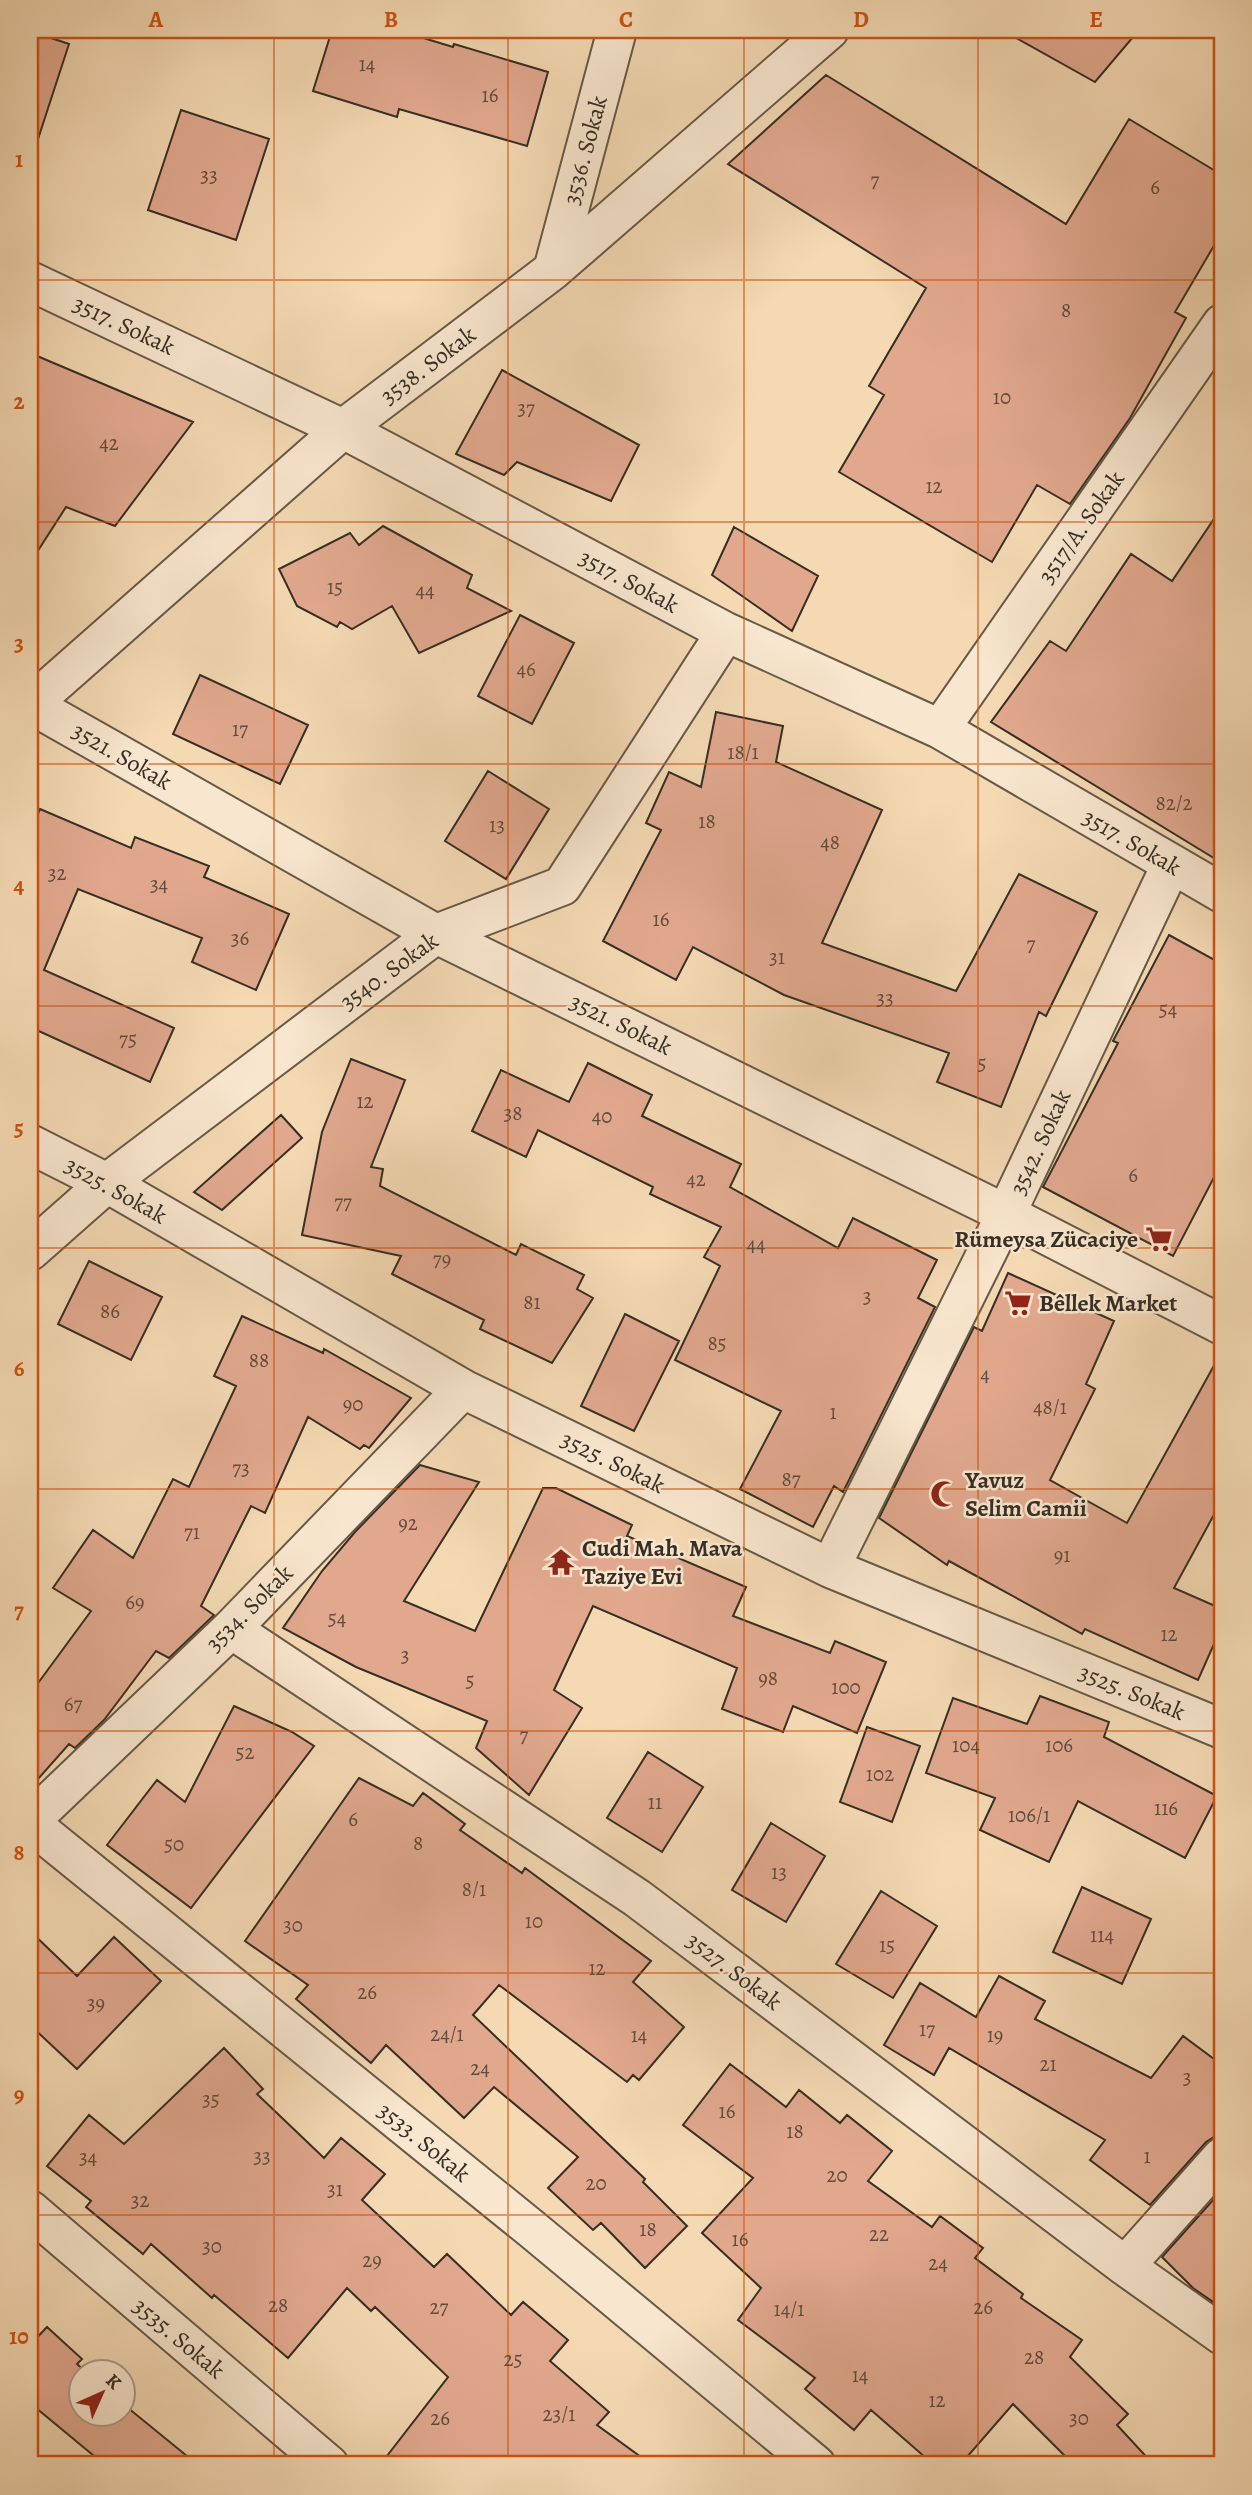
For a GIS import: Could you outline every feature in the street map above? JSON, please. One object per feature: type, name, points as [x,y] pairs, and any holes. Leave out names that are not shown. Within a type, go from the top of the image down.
[{"type":"street","name":"3536. Sokak","points":[[553,270],[617,30]]},
{"type":"street","name":"3538. Sokak","points":[[30,704],[343,429],[553,270],[829,30]]},
{"type":"street","name":"3517. Sokak","points":[[30,281],[343,429],[726,632],[940,729],[1222,893]]},
{"type":"street","name":"3517/A. Sokak","points":[[940,729],[1222,324]]},
{"type":"street","name":"3540. Sokak","points":[[30,1251],[107,1183],[436,934],[562,886],[726,632]]},
{"type":"street","name":"3521. Sokak","points":[[30,704],[436,934],[1006,1214],[1222,1325]]},
{"type":"street","name":"3542. Sokak","points":[[830,1568],[1006,1214],[1171,865]]},
{"type":"street","name":"3525. Sokak","points":[[30,1144],[107,1183],[463,1389],[830,1568],[1222,1729]]},
{"type":"street","name":"3534. Sokak","points":[[30,1822],[230,1629],[463,1389]]},
{"type":"street","name":"3527. Sokak","points":[[230,1629],[637,1898],[1125,2266],[1222,2335]]},
{"type":"street","name":"3533. Sokak","points":[[30,1822],[533,2230],[816,2465]]},
{"type":"street","points":[[1125,2266],[1222,2157]]},
{"type":"street","name":"3535. Sokak","points":[[30,2210],[329,2465]]},
{"type":"building","points":[[332,30],[397,30],[548,72],[527,146],[399,109],[397,117],[313,91]]},
{"type":"building","points":[[1002,30],[1139,30],[1095,82]]},
{"type":"building","points":[[30,31],[69,44],[36,145],[30,144]]},
{"type":"building","points":[[826,75],[1066,224],[1129,119],[1222,175],[1222,232],[1175,312],[1186,318],[1130,418],[1070,504],[1037,485],[992,562],[839,472],[884,395],[869,386],[926,288],[728,164]]},
{"type":"building","points":[[181,110],[269,139],[236,240],[148,210]]},
{"type":"building","points":[[30,353],[193,422],[115,526],[66,507],[30,563]]},
{"type":"building","points":[[502,370],[639,445],[611,501],[517,462],[504,475],[456,454]]},
{"type":"building","points":[[1222,507],[1222,863],[991,722],[1050,641],[1066,651],[1131,554],[1172,581]]},
{"type":"building","points":[[383,526],[472,575],[467,588],[511,611],[419,653],[392,606],[352,629],[340,622],[337,627],[297,606],[279,569],[350,533],[359,545]]},
{"type":"building","points":[[734,527],[818,576],[792,631],[712,575]]},
{"type":"building","points":[[520,615],[574,643],[532,724],[478,696]]},
{"type":"building","points":[[200,675],[308,725],[280,784],[173,734]]},
{"type":"building","points":[[716,712],[783,726],[776,762],[882,810],[822,943],[956,991],[1019,874],[1097,912],[1046,1016],[1039,1012],[1001,1107],[937,1082],[949,1053],[784,995],[693,947],[676,980],[603,941],[661,830],[646,823],[669,772],[701,787]]},
{"type":"building","points":[[488,771],[549,809],[506,879],[445,841]]},
{"type":"building","points":[[40,809],[131,848],[135,837],[209,866],[204,877],[289,914],[256,990],[192,962],[202,938],[78,889],[44,970],[174,1028],[150,1082],[30,1027],[30,832]]},
{"type":"building","points":[[1169,935],[1222,964],[1222,1162],[1173,1256],[1043,1187],[1118,1043],[1113,1041]]},
{"type":"building","points":[[351,1059],[405,1080],[371,1167],[383,1169],[380,1186],[516,1255],[521,1244],[584,1275],[577,1289],[593,1298],[552,1363],[480,1329],[484,1320],[392,1274],[401,1256],[302,1235],[322,1132]]},
{"type":"building","points":[[588,1063],[652,1095],[642,1116],[741,1164],[730,1187],[838,1248],[853,1218],[937,1260],[918,1298],[935,1307],[843,1492],[834,1486],[813,1527],[740,1489],[781,1411],[675,1360],[720,1266],[704,1257],[721,1227],[650,1194],[653,1187],[538,1130],[526,1157],[472,1131],[501,1070],[569,1102]]},
{"type":"building","points":[[281,1115],[302,1138],[222,1210],[194,1192]]},
{"type":"building","points":[[89,1261],[162,1297],[131,1360],[58,1324]]},
{"type":"building","points":[[1008,1273],[1114,1321],[1086,1384],[1095,1389],[1050,1480],[1127,1523],[1222,1351],[1222,1500],[1174,1588],[1222,1609],[1222,1626],[1198,1680],[1085,1629],[1082,1634],[949,1561],[947,1565],[879,1518],[974,1327],[982,1331]]},
{"type":"building","points":[[625,1314],[679,1341],[634,1431],[581,1406]]},
{"type":"building","points":[[242,1316],[323,1353],[324,1349],[411,1398],[369,1448],[364,1445],[360,1449],[308,1417],[265,1513],[251,1506],[201,1606],[214,1615],[169,1658],[156,1651],[104,1720],[75,1748],[69,1744],[30,1788],[30,1694],[91,1611],[53,1588],[93,1530],[133,1558],[173,1479],[189,1487],[236,1386],[214,1376]]},
{"type":"building","points":[[420,1465],[479,1482],[404,1601],[475,1631],[543,1488],[556,1488],[632,1525],[627,1536],[746,1587],[733,1616],[830,1653],[835,1641],[886,1662],[857,1733],[793,1706],[783,1732],[722,1709],[737,1668],[593,1606],[554,1690],[582,1708],[529,1795],[476,1748],[487,1721],[356,1667],[283,1628],[322,1571],[355,1532]]},
{"type":"building","points":[[1040,1696],[1109,1722],[1104,1737],[1217,1796],[1185,1858],[1078,1801],[1049,1862],[980,1830],[995,1798],[926,1773],[953,1698],[1027,1724]]},
{"type":"building","points":[[234,1706],[292,1732],[314,1746],[191,1908],[107,1845],[157,1780],[185,1802]]},
{"type":"building","points":[[867,1727],[920,1746],[892,1822],[840,1802]]},
{"type":"building","points":[[648,1752],[703,1787],[662,1852],[607,1818]]},
{"type":"building","points":[[359,1778],[413,1806],[423,1793],[465,1824],[460,1830],[522,1873],[525,1868],[651,1961],[633,1982],[684,2027],[639,2080],[633,2075],[627,2082],[499,1985],[473,2015],[645,2179],[643,2182],[687,2226],[645,2268],[601,2223],[593,2230],[548,2188],[578,2157],[494,2087],[464,2118],[386,2045],[371,2063],[296,1999],[308,1985],[245,1941]]},
{"type":"building","points":[[771,1823],[825,1856],[786,1922],[732,1890]]},
{"type":"building","points":[[1082,1887],[1151,1919],[1122,1984],[1053,1952]]},
{"type":"building","points":[[881,1891],[937,1926],[893,1998],[836,1964]]},
{"type":"building","points":[[30,1931],[77,1976],[114,1937],[161,1981],[77,2069],[30,2025]]},
{"type":"building","points":[[999,1976],[1045,2001],[1035,2019],[1151,2078],[1183,2036],[1222,2065],[1222,2136],[1206,2142],[1150,2205],[1090,2160],[1105,2140],[949,2048],[934,2075],[884,2045],[920,1983],[976,2017]]},
{"type":"building","points":[[224,2048],[263,2089],[257,2094],[324,2158],[341,2138],[385,2174],[362,2200],[434,2267],[447,2254],[511,2315],[523,2302],[568,2340],[550,2361],[609,2412],[597,2425],[652,2465],[380,2465],[448,2377],[375,2307],[371,2311],[347,2288],[288,2358],[214,2295],[212,2298],[151,2244],[143,2254],[86,2207],[91,2201],[47,2166],[89,2115],[124,2144]]},
{"type":"building","points":[[730,2064],[786,2107],[799,2090],[840,2123],[847,2115],[892,2151],[868,2181],[932,2227],[940,2216],[983,2248],[975,2258],[1023,2294],[1021,2298],[1082,2340],[1070,2357],[1128,2414],[1117,2425],[1154,2465],[1074,2465],[1013,2404],[960,2465],[934,2465],[871,2410],[854,2430],[805,2389],[815,2378],[738,2320],[761,2288],[702,2233],[753,2178],[683,2125]]},
{"type":"building","points":[[1222,2190],[1222,2308],[1193,2288],[1162,2257]]},
{"type":"building","points":[[47,2327],[81,2358],[66,2358],[66,2428],[136,2428],[136,2414],[198,2465],[105,2465],[30,2403],[30,2345]]},
{"type":"place","name":"Rümeysa Zücaciye","points":[[1159,1239]]},
{"type":"place","name":"Bêllek Market","points":[[1018,1303]]},
{"type":"place","name":"Yavuz Selim Camii","points":[[944,1494]]},
{"type":"place","name":"Cudi Mah. Mava Taziye Evi","points":[[561,1562]]}]
